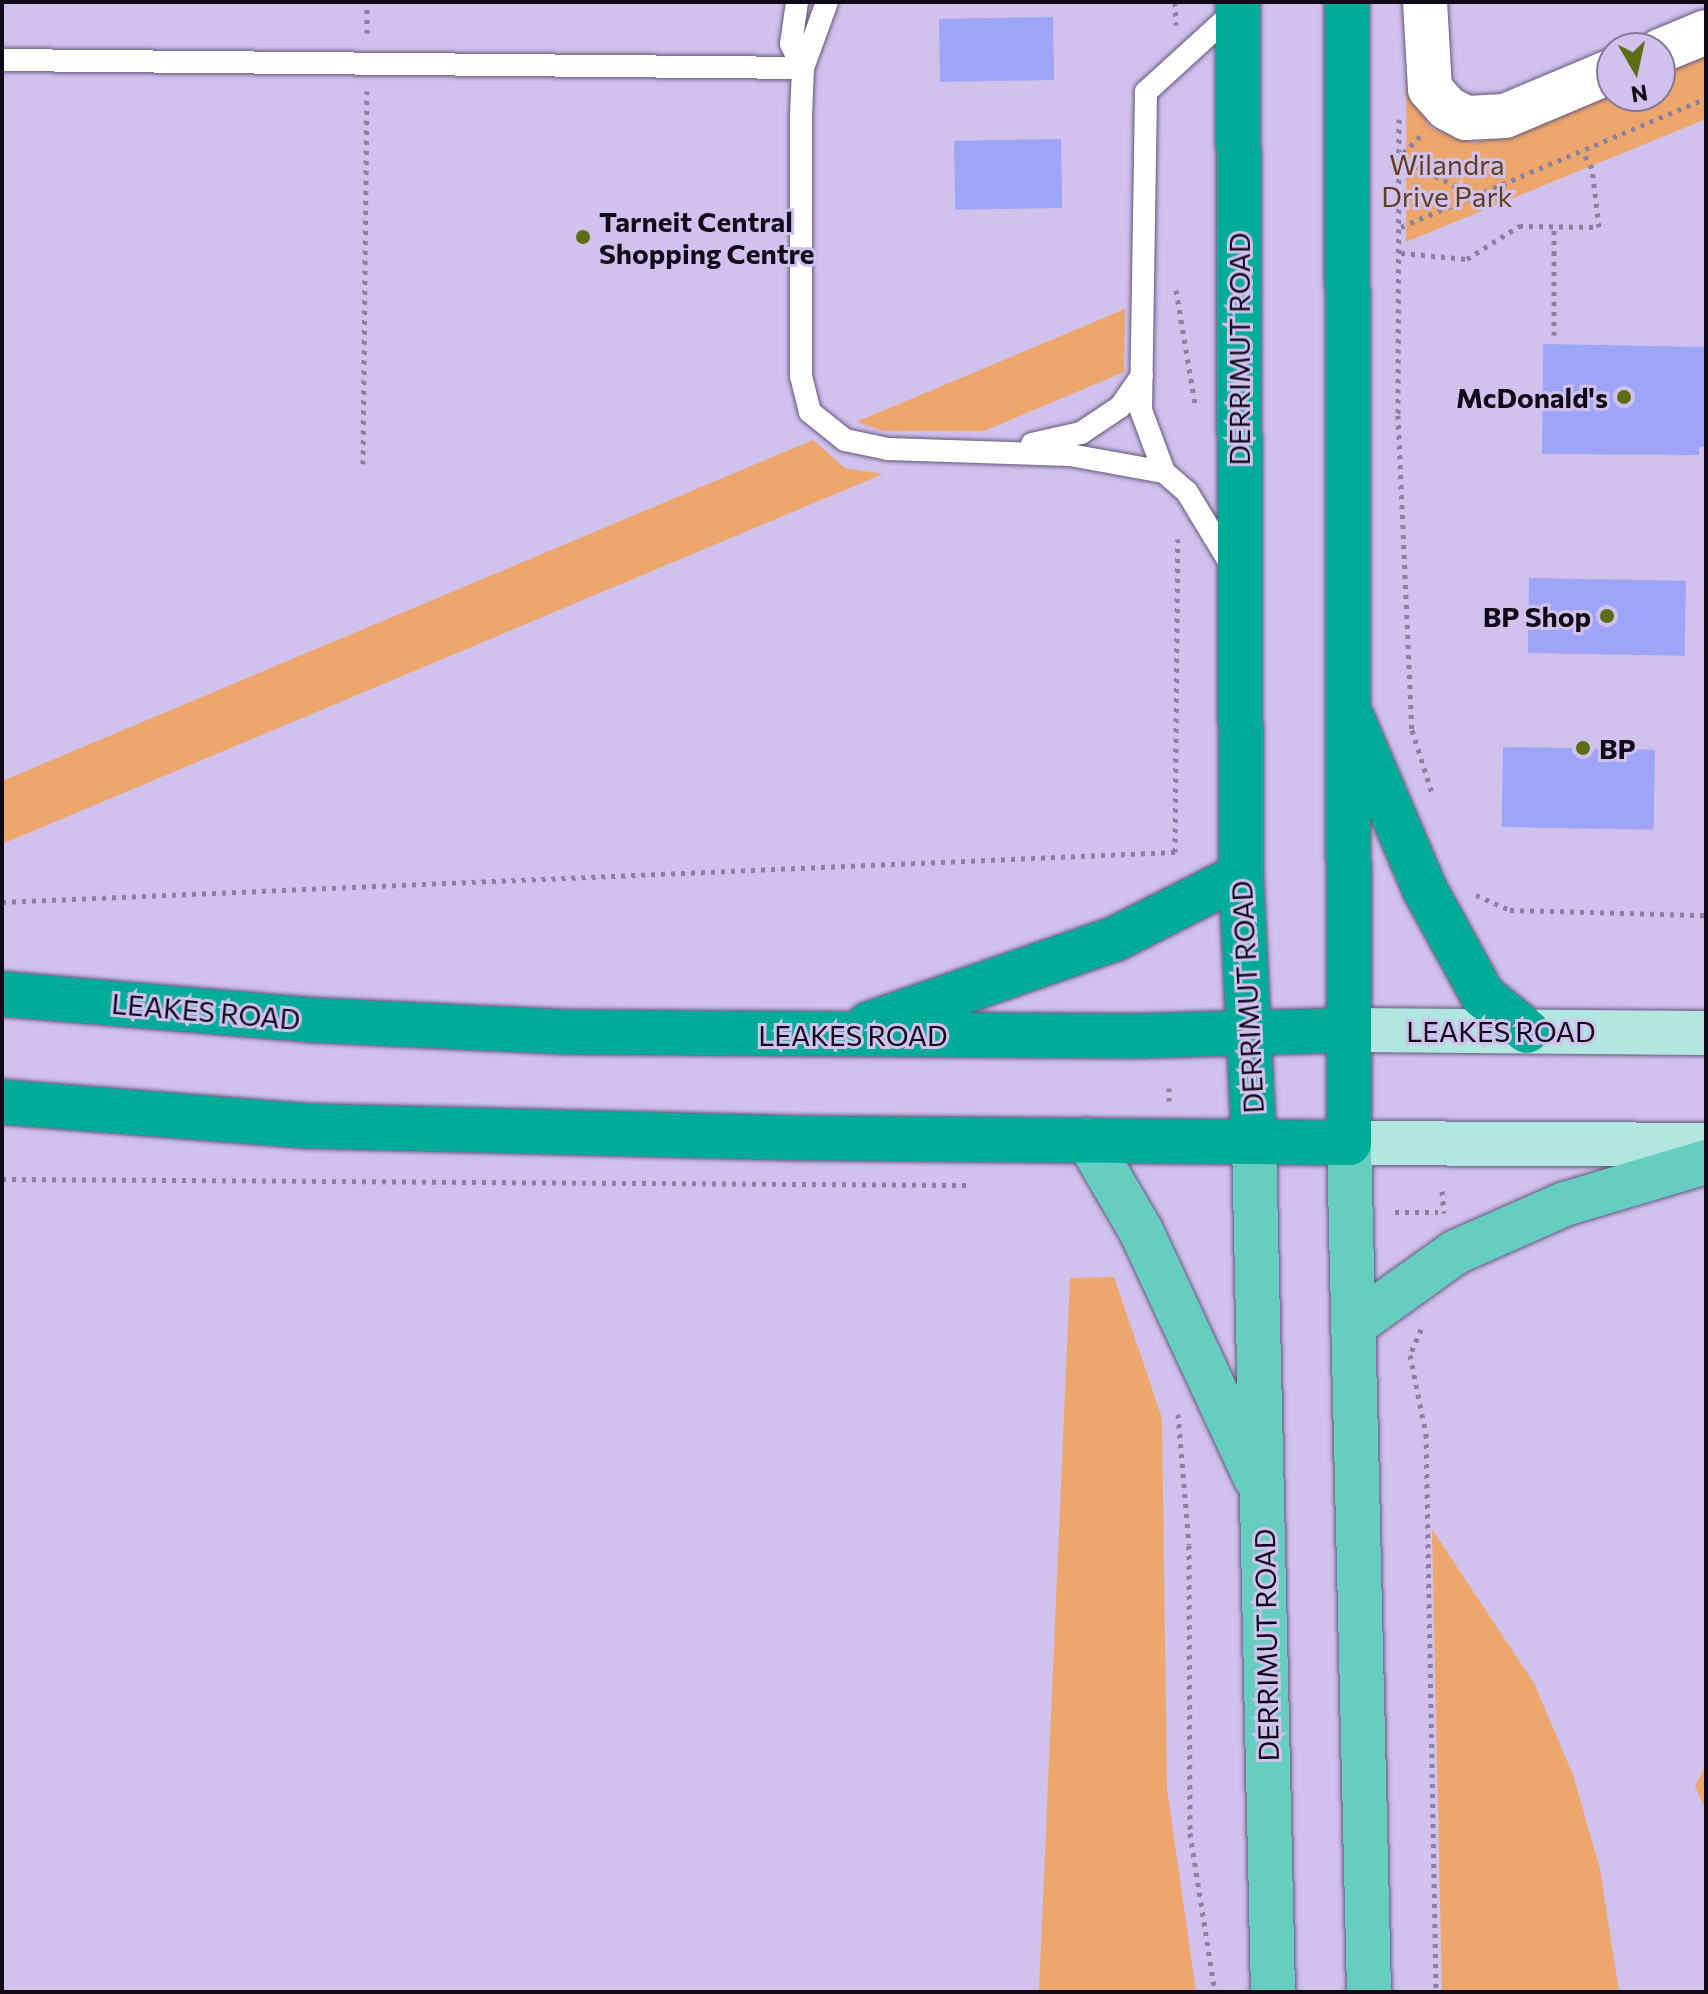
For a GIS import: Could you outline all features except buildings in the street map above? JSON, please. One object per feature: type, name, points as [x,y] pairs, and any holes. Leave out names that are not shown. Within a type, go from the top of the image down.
[{"type":"highway","points":[[2,1102],[307,1126],[1349,1143],[1345,1030],[1347,2]]},
{"type":"highway","name":"DERRIMUT ROAD","points":[[1238,5],[1241,875],[1254,1142]]},
{"type":"highway","points":[[1345,701],[1425,890],[1483,996],[1527,1031]]},
{"type":"highway","points":[[836,1035],[1115,939],[1241,875]]},
{"type":"highway","name":"LEAKES ROAD","points":[[2,994],[389,1024],[836,1035],[1136,1036],[1345,1030]]},
{"type":"main road","name":"LEAKES ROAD","points":[[1345,1030],[1706,1033]]},
{"type":"main road","points":[[1088,1140],[1141,1231],[1264,1496]]},
{"type":"main road","name":"DERRIMUT ROAD","points":[[1254,1142],[1273,1992]]},
{"type":"main road","points":[[1369,1992],[1349,1143],[1706,1145]]},
{"type":"main road","points":[[1354,1325],[1456,1252],[1565,1204],[1706,1162]]},
{"type":"street","points":[[1425,2],[1430,89],[1447,108],[1466,118],[1505,116],[1596,78]]},
{"type":"street","points":[[1676,44],[1706,32]]},
{"type":"lane","points":[[797,2],[791,44],[803,68]]},
{"type":"lane","points":[[827,2],[803,68],[801,376],[810,412],[845,440],[888,449],[1003,450],[1070,455],[1164,472]]},
{"type":"lane","points":[[1238,5],[1146,92],[1141,410],[1164,472],[1187,492],[1215,531],[1241,585]]},
{"type":"lane","points":[[2,60],[803,68]]},
{"type":"lane","points":[[1003,450],[1081,433],[1120,407],[1142,376]]},
{"type":"path","points":[[363,464],[367,2]]},
{"type":"path","points":[[1401,227],[1706,98]]},
{"type":"path","points":[[1399,111],[1401,253],[1398,415],[1412,730],[1435,801]]},
{"type":"path","points":[[1401,253],[1467,259],[1519,226],[1599,227],[1592,168],[1582,151]]},
{"type":"path","points":[[1399,158],[1475,195]]},
{"type":"path","points":[[1554,226],[1554,335]]},
{"type":"path","points":[[1175,277],[1197,415]]},
{"type":"path","points":[[2,902],[1175,852],[1179,531]]},
{"type":"path","points":[[1463,889],[1510,910],[1706,915]]},
{"type":"path","points":[[1169,1088],[1169,1101]]},
{"type":"path","points":[[2,1179],[981,1185]]},
{"type":"path","points":[[1395,1212],[1443,1212],[1442,1191]]},
{"type":"path","points":[[1422,1327],[1410,1355],[1426,1434],[1436,1992]]},
{"type":"path","points":[[1177,1405],[1189,1545],[1190,1833],[1215,1992]]},
{"type":"green space","name":"Wilandra Drive Park","points":[[1706,50],[1706,119],[1406,242],[1406,87],[1431,128],[1475,143],[1596,95],[1596,112],[1676,112],[1676,62]]},
{"type":"green space","points":[[1125,309],[1124,372],[984,431],[884,431],[856,422]]},
{"type":"green space","points":[[813,440],[845,468],[883,474],[2,844],[2,781]]},
{"type":"green space","points":[[1114,1277],[1162,1418],[1167,1789],[1196,1992],[1039,1992],[1070,1278]]},
{"type":"green space","points":[[1432,1529],[1534,1683],[1573,1775],[1600,1869],[1619,1992],[1442,1992]]},
{"type":"green space","points":[[1706,1765],[1706,1812],[1695,1786]]},
{"type":"place","name":"Tarneit Central Shopping Centre","points":[[583,237]]},
{"type":"place","name":"McDonald's","points":[[1624,397]]},
{"type":"place","name":"BP Shop","points":[[1607,616]]},
{"type":"place","name":"BP","points":[[1583,748]]}]
